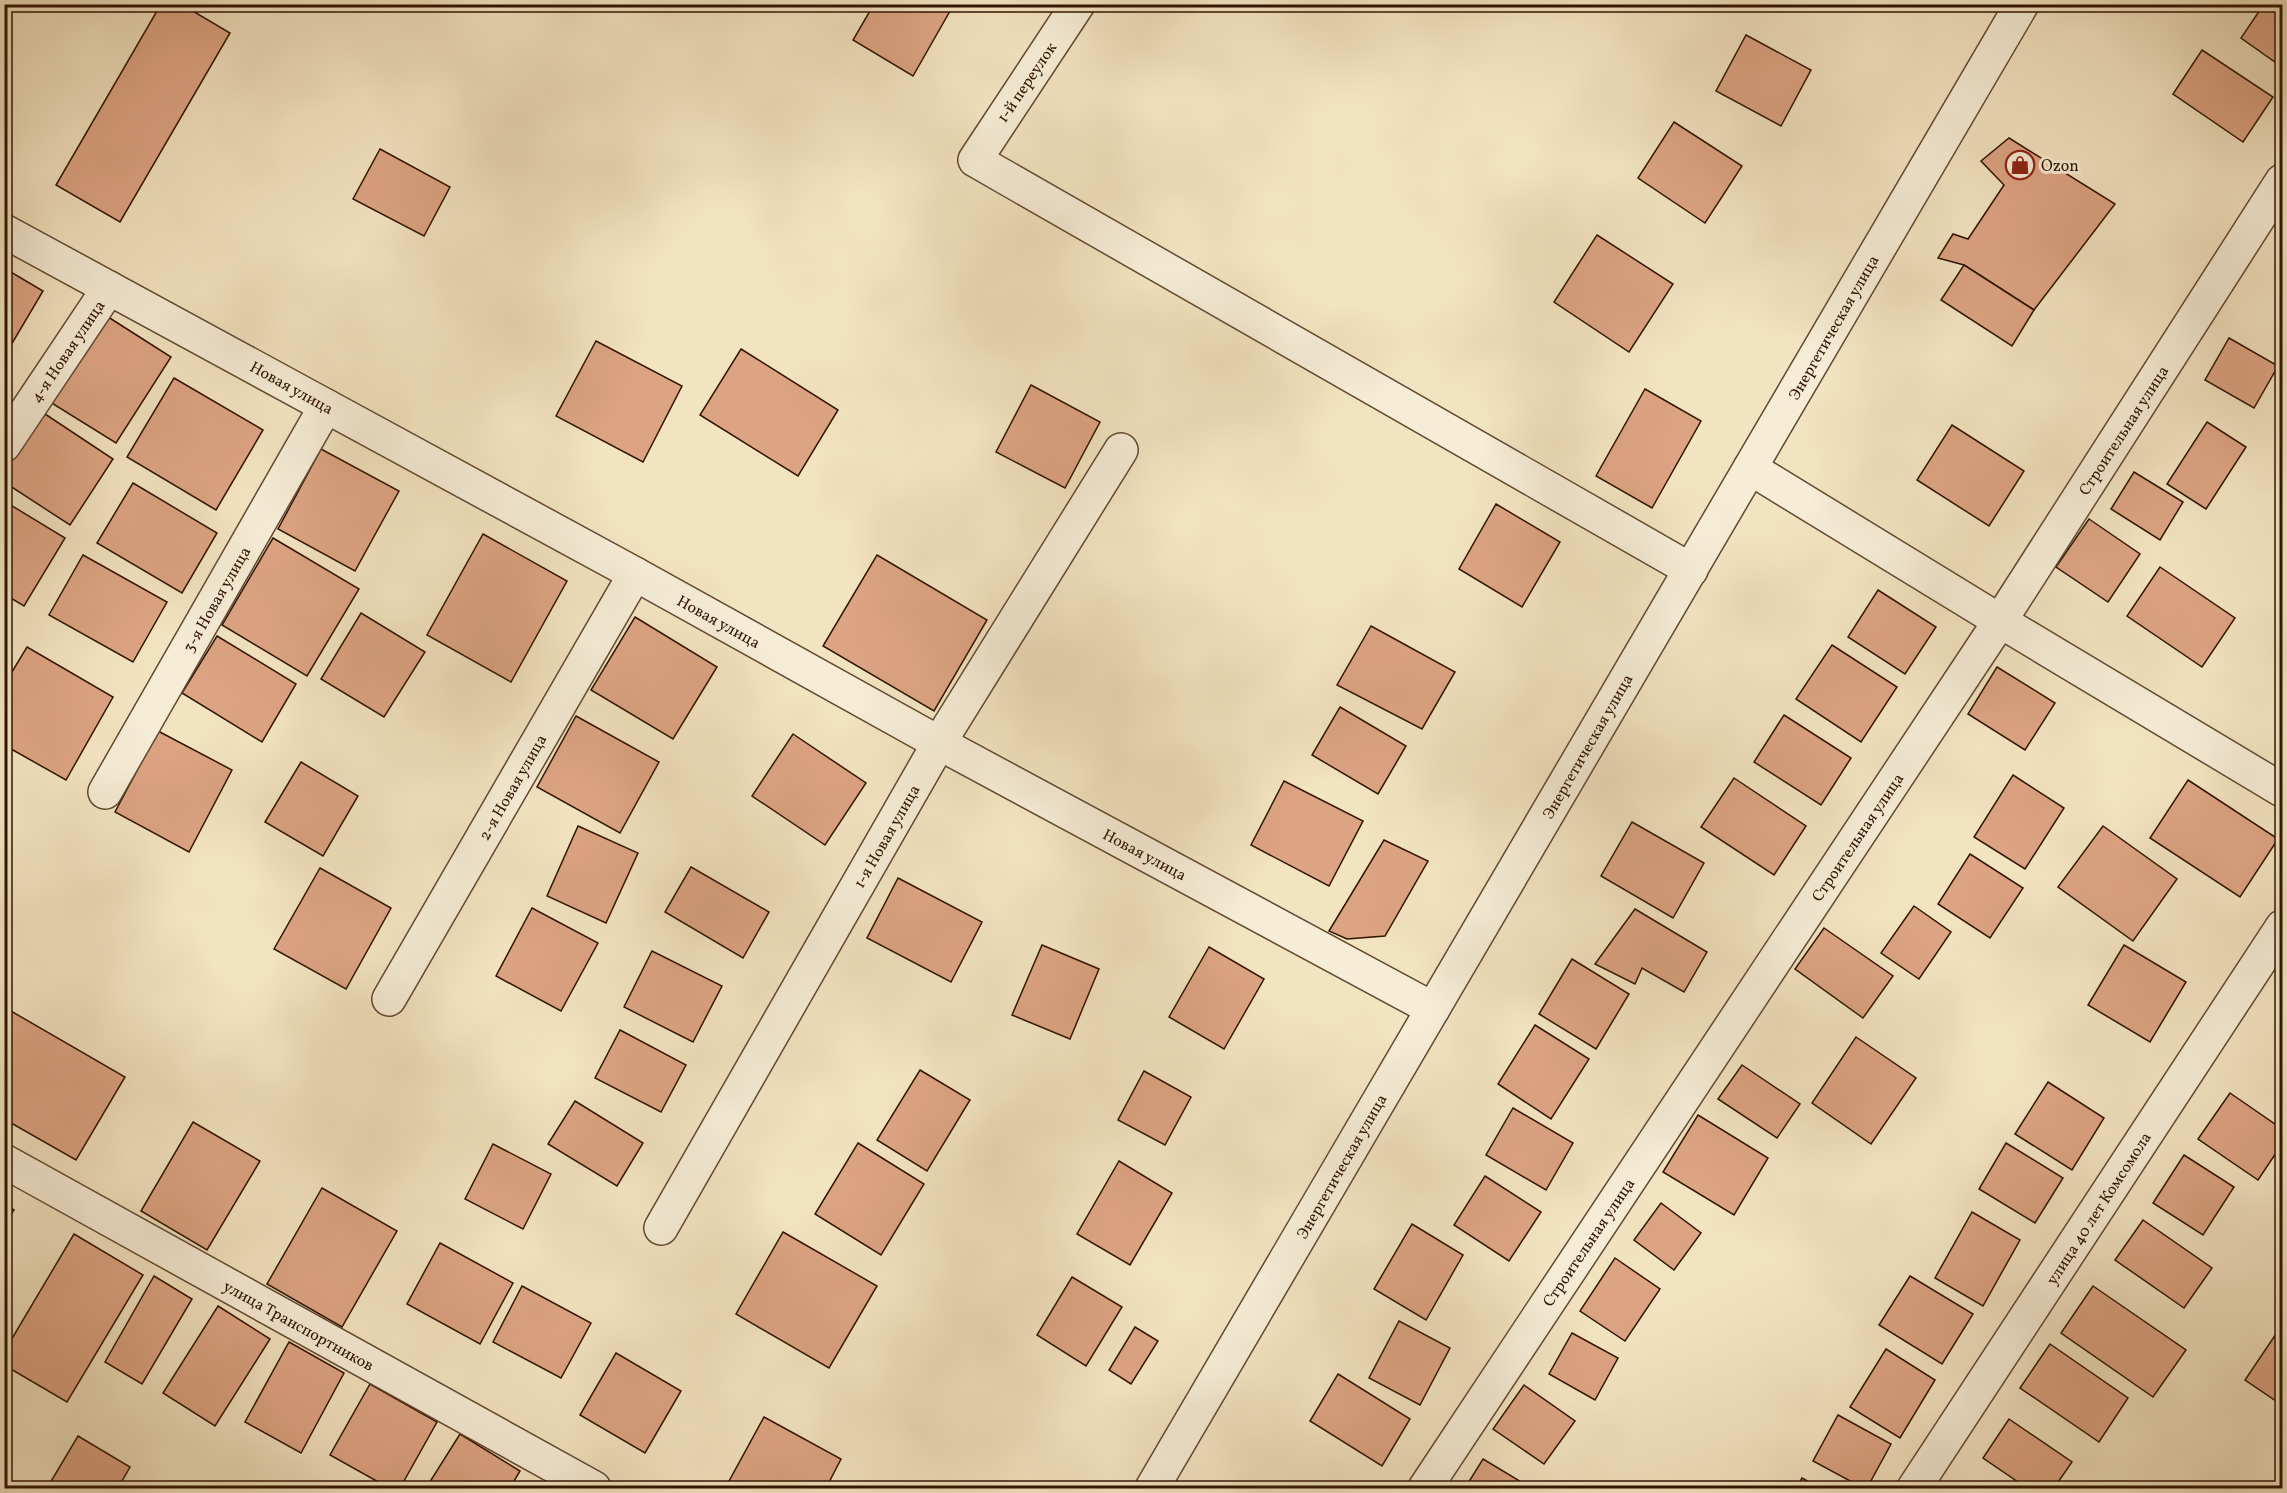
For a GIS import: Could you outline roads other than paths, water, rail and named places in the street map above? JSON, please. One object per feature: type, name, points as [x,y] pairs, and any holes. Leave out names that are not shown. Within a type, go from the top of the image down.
[{"type":"street","name":"1-й переулок","points":[[1078,4],[975,160],[1690,570]]},
{"type":"street","name":"Энергетическая улица","points":[[1152,1488],[2022,4]]},
{"type":"street","name":"Строительная улица","points":[[1425,1488],[2000,621],[2283,181]]},
{"type":"street","name":"Новая улица","points":[[4,231],[635,574],[939,744],[1433,1010]]},
{"type":"street","name":"4-я Новая улица","points":[[4,445],[109,288]]},
{"type":"street","name":"3-я Новая улица","points":[[105,792],[326,406]]},
{"type":"street","name":"1-я Новая улица","points":[[662,1228],[939,744],[1121,450]]},
{"type":"street","points":[[1750,468],[2283,790]]},
{"type":"street","name":"2-я Новая улица","points":[[389,999],[635,574]]},
{"type":"street","name":"улица 40 лет Комсомола","points":[[1914,1488],[2283,927]]},
{"type":"street","name":"улица Транспортников","points":[[4,1161],[594,1488]]},
{"type":"place","name":"Ozon","points":[[2020,165]]}]
